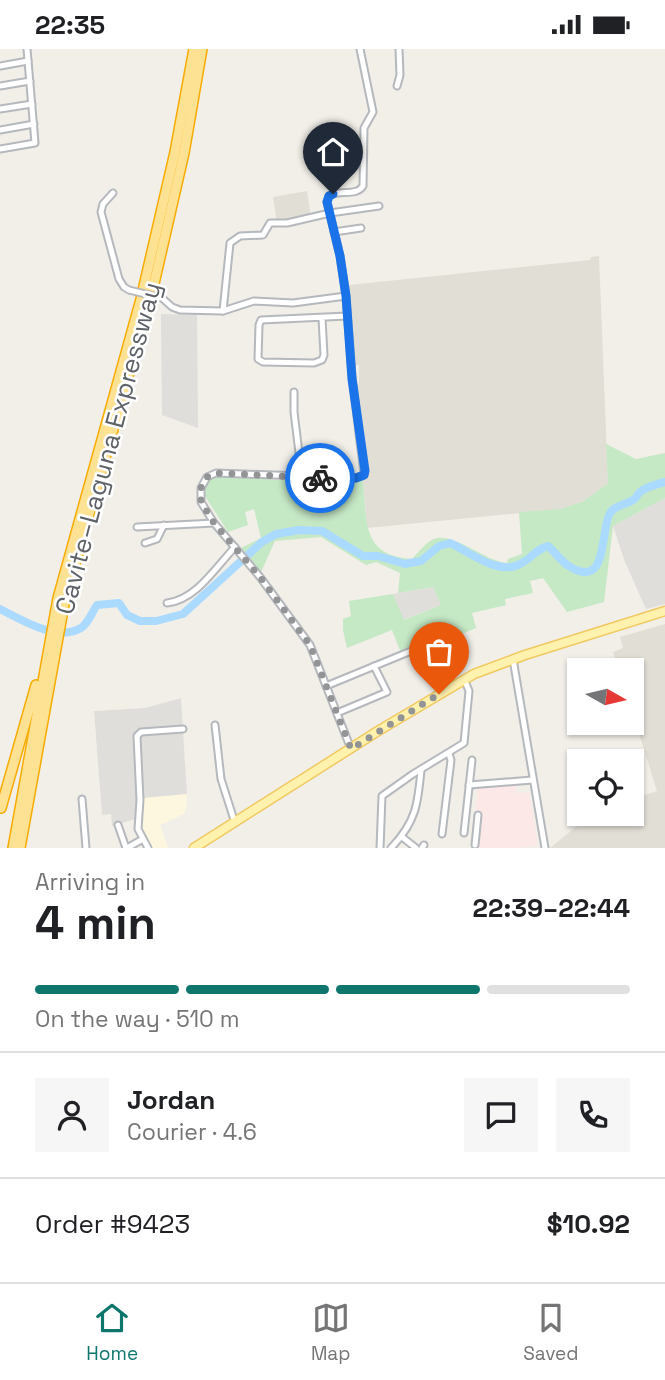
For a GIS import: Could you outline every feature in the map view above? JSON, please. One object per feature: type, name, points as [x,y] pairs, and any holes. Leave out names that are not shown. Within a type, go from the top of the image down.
[{"type":"highway","name":"Cavite–Laguna Expressway","points":[[20,848],[62,578],[141,299],[175,152],[194,49]]},
{"type":"highway","name":"Cavite–Laguna Expressway","points":[[57,618],[153,288],[184,153],[202,49]]},
{"type":"highway","name":"Cavite–Laguna Expressway","points":[[13,848],[53,641]]},
{"type":"highway","points":[[1,808],[53,641]]},
{"type":"main road","points":[[194,848],[464,680],[513,659],[665,611]]},
{"type":"street","points":[[0,149],[35,143],[27,49]]},
{"type":"street","points":[[351,749],[310,645],[248,562],[214,523],[201,502],[200,495],[204,482],[211,474],[216,473],[356,478],[364,475],[352,379],[346,296],[327,202],[329,196],[336,193],[358,191],[363,187],[364,128],[373,114],[360,49]]},
{"type":"street","points":[[397,86],[400,71],[398,49]]},
{"type":"street","points":[[0,66],[28,61]]},
{"type":"street","points":[[0,86],[30,81]]},
{"type":"street","points":[[0,109],[32,104]]},
{"type":"street","points":[[0,130],[34,124]]},
{"type":"street","points":[[114,193],[103,204],[101,212],[119,279],[129,290],[162,298],[180,310],[223,311],[254,301],[293,303],[346,296]]},
{"type":"street","points":[[223,311],[230,243],[240,236],[263,235],[270,223],[287,223],[379,206]]},
{"type":"street","points":[[334,232],[360,228]]},
{"type":"street","points":[[323,318],[322,360],[302,363],[263,362],[258,359],[260,321],[348,316]]},
{"type":"street","points":[[294,392],[302,477]]},
{"type":"street","points":[[137,527],[214,523]]},
{"type":"street","points":[[145,543],[157,539],[164,525]]},
{"type":"street","points":[[167,603],[180,601],[192,592],[237,550]]},
{"type":"street","points":[[326,686],[416,649]]},
{"type":"street","points":[[513,659],[545,848]]},
{"type":"street","points":[[337,713],[387,692],[374,667]]},
{"type":"street","points":[[380,848],[383,796],[391,788],[464,743],[469,691],[464,680]]},
{"type":"street","points":[[215,725],[221,779],[235,823]]},
{"type":"street","points":[[148,848],[138,824],[140,800],[137,735],[141,732],[183,729]]},
{"type":"street","points":[[442,834],[451,760],[449,754]]},
{"type":"street","points":[[464,833],[472,760]]},
{"type":"street","points":[[391,848],[402,837],[415,815],[421,770]]},
{"type":"street","points":[[469,785],[533,780]]},
{"type":"street","points":[[82,799],[86,848]]},
{"type":"street","points":[[475,845],[478,815]]},
{"type":"street","points":[[118,825],[127,848],[143,839]]},
{"type":"street","points":[[402,837],[416,848]]},
{"type":"shaded area","points":[[307,191],[311,217],[277,222],[273,197]]},
{"type":"shaded area","points":[[599,256],[608,483],[584,501],[561,509],[367,528],[363,480],[367,479],[356,388],[359,384],[359,365],[354,365],[349,285],[590,260],[591,257]]},
{"type":"shaded area","points":[[161,314],[197,315],[198,428],[162,415]]},
{"type":"shaded area","points":[[665,498],[665,604],[646,609],[625,562],[613,526]]},
{"type":"shaded area","points":[[433,587],[441,605],[403,620],[393,594]]},
{"type":"shaded area","points":[[665,624],[665,848],[550,848],[577,826],[644,826],[644,795],[657,791],[640,735],[644,735],[644,658],[615,658],[613,652],[623,648],[620,637]]},
{"type":"shaded area","points":[[181,698],[187,804],[184,814],[160,825],[168,848],[146,848],[136,830],[136,819],[112,826],[111,814],[102,815],[94,711],[145,708]]},
{"type":"shaded area","points":[[181,698],[183,727],[140,730],[134,736],[138,798],[136,819],[112,826],[111,814],[102,815],[94,711],[145,708]]},
{"type":"shaded area","points":[[183,731],[187,794],[143,798],[139,736]]},
{"type":"shaded area","points":[[516,784],[516,793],[529,792],[538,845],[521,848],[471,848],[478,786]]},
{"type":"green space","points":[[606,444],[636,459],[665,453],[665,498],[613,526],[604,602],[567,612],[543,578],[530,581],[533,593],[505,599],[506,605],[472,613],[476,628],[421,651],[418,645],[401,653],[392,630],[347,648],[343,619],[351,616],[349,601],[393,594],[404,620],[441,605],[433,587],[398,593],[400,573],[376,562],[366,565],[321,537],[275,541],[261,572],[241,548],[261,538],[254,509],[245,512],[248,525],[228,532],[205,496],[207,482],[218,475],[277,480],[363,480],[370,534],[383,551],[412,559],[428,543],[441,538],[450,539],[507,563],[508,559],[522,554],[519,512],[561,509],[584,501],[608,483]]},
{"type":"waterway","points":[[0,609],[29,624],[61,632],[72,632],[81,628],[97,605],[119,603],[127,615],[140,621],[156,621],[183,614],[262,542],[276,534],[299,530],[322,531],[363,556],[378,556],[405,564],[421,561],[439,546],[450,543],[493,565],[511,567],[548,546],[568,566],[584,572],[592,570],[598,564],[612,510],[635,499],[645,489],[665,482]]},
{"type":"way so far","points":[[320,478],[211,474],[201,488],[201,502],[214,523],[260,577],[310,645],[351,749],[439,694]]},
{"type":"route","points":[[320,478],[356,478],[364,475],[365,471],[352,379],[346,296],[327,202],[333,194]]}]
